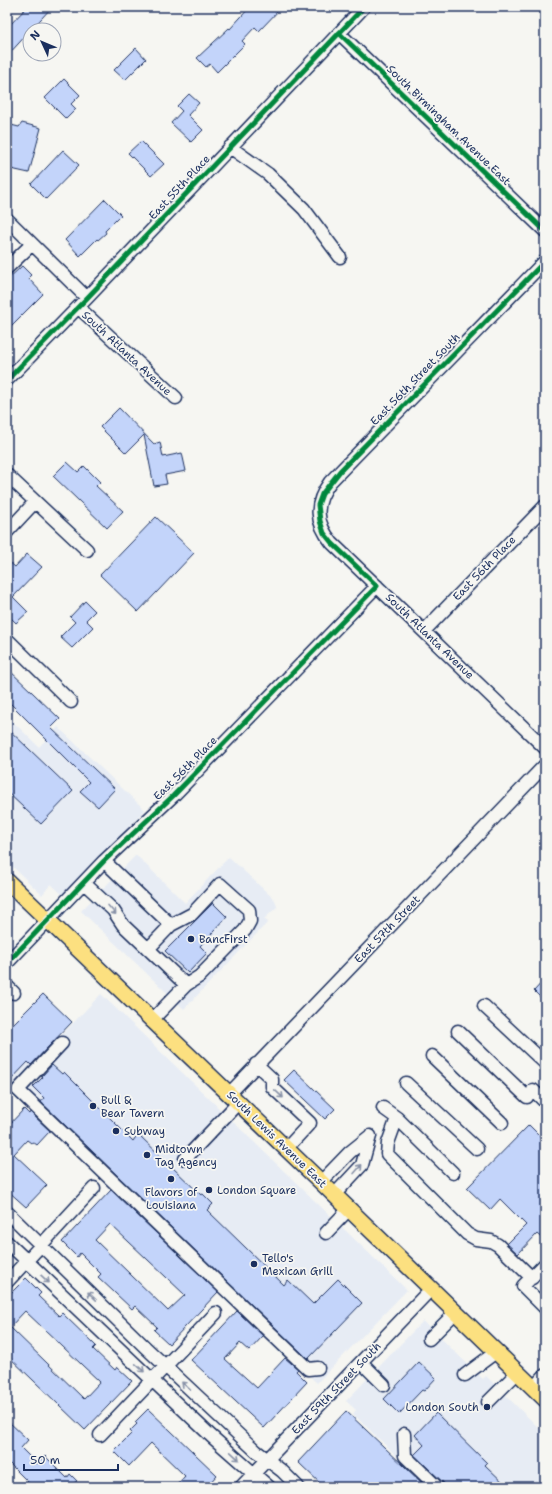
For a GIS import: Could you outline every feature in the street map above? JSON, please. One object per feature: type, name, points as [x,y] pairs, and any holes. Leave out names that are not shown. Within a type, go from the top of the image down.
[{"type":"main road","name":"South Lewis Avenue East","points":[[7,881],[286,1148],[517,1373],[545,1398]]},
{"type":"street","name":"East 55th Place","points":[[7,380],[364,7]]},
{"type":"street","name":"South Birmingham Avenue East","points":[[338,33],[545,231]]},
{"type":"street","points":[[230,147],[268,174],[304,209],[340,257]]},
{"type":"street","name":"South Atlanta Avenue","points":[[7,219],[87,298]]},
{"type":"street","points":[[7,268],[32,244]]},
{"type":"street","name":"East 56th Street South","points":[[320,521],[318,506],[322,494],[330,482],[545,261]]},
{"type":"street","name":"South Atlanta Avenue","points":[[78,307],[176,398]]},
{"type":"street","points":[[7,476],[87,550]]},
{"type":"street","points":[[7,532],[35,502]]},
{"type":"street","name":"East 56th Place","points":[[424,631],[545,506]]},
{"type":"street","name":"South Atlanta Avenue","points":[[320,521],[324,533],[332,542],[545,748]]},
{"type":"street","name":"East 56th Place","points":[[7,963],[104,861],[178,790],[377,586]]},
{"type":"street","points":[[7,639],[71,702]]},
{"type":"street","name":"East 57th Street","points":[[185,1159],[234,1098],[256,1064],[545,765]]},
{"type":"street","points":[[104,861],[171,925]]},
{"type":"street","points":[[84,883],[113,910],[123,925],[186,985]]},
{"type":"street","points":[[148,949],[171,925],[192,914],[220,884],[249,910],[250,921],[245,930],[200,976],[186,985],[151,1020]]},
{"type":"street","points":[[484,1006],[545,1063]]},
{"type":"street","points":[[458,1031],[530,1094],[545,1102]]},
{"type":"street","points":[[62,1043],[18,1090],[308,1369],[318,1368]]},
{"type":"street","points":[[432,1056],[502,1123]]},
{"type":"street","points":[[256,1064],[272,1079],[272,1087],[310,1123],[286,1148]]},
{"type":"street","points":[[406,1082],[476,1149]]},
{"type":"street","points":[[384,1108],[397,1118],[453,1173]]},
{"type":"street","points":[[397,1118],[388,1143],[387,1154],[467,1234],[476,1239],[491,1241],[498,1245],[532,1278]]},
{"type":"street","points":[[370,1136],[388,1143]]},
{"type":"street","points":[[321,1182],[350,1152],[370,1136]]},
{"type":"street","points":[[334,1195],[362,1165],[370,1136]]},
{"type":"street","points":[[7,1282],[94,1188]]},
{"type":"street","points":[[326,1233],[349,1210]]},
{"type":"street","points":[[7,1212],[166,1366],[298,1487]]},
{"type":"street","points":[[7,1242],[211,1436],[269,1487]]},
{"type":"street","points":[[545,1264],[523,1286],[545,1308]]},
{"type":"street","name":"East 59th Street South","points":[[241,1487],[430,1289]]},
{"type":"street","points":[[429,1339],[455,1313]]},
{"type":"street","points":[[100,1435],[216,1314]]},
{"type":"street","points":[[465,1375],[496,1352]]},
{"type":"street","points":[[361,1362],[384,1385]]},
{"type":"street","points":[[488,1402],[517,1373]]},
{"type":"street","points":[[533,1388],[545,1375]]},
{"type":"street","points":[[404,1434],[405,1456],[437,1487]]},
{"type":"shaded area","points":[[7,716],[39,747],[58,727],[145,810],[64,896],[51,884],[42,895],[7,861]]},
{"type":"shaded area","points":[[136,855],[185,903],[229,857],[275,900],[277,907],[264,919],[268,922],[184,1009],[81,911]]},
{"type":"shaded area","name":"London Square","points":[[101,994],[407,1290],[317,1383],[9,1090],[7,1092],[7,1042],[32,1066]]},
{"type":"shaded area","points":[[423,1321],[483,1379],[486,1376],[545,1434],[545,1487],[429,1487],[353,1414],[356,1410],[346,1401]]},
{"type":"building","points":[[27,7],[52,7],[38,22],[22,22],[22,40],[7,56],[7,28]]},
{"type":"building","points":[[250,7],[282,7],[259,31],[255,27],[242,41],[245,44],[217,72],[210,64],[206,67],[197,58],[229,28],[230,29]]},
{"type":"building","points":[[136,48],[146,59],[125,80],[114,70]]},
{"type":"building","points":[[64,79],[80,95],[71,104],[76,109],[66,119],[45,98]]},
{"type":"building","points":[[189,94],[199,103],[188,115],[203,130],[191,142],[171,123],[182,111],[177,106]]},
{"type":"building","points":[[22,123],[41,128],[29,173],[11,169],[7,166],[7,124],[19,127]]},
{"type":"building","points":[[141,141],[164,164],[151,176],[128,153]]},
{"type":"building","points":[[63,150],[79,165],[46,199],[31,184]]},
{"type":"building","points":[[105,199],[121,215],[105,231],[106,233],[98,240],[97,239],[80,256],[65,240]]},
{"type":"building","points":[[22,266],[31,275],[28,278],[43,294],[7,330],[7,280]]},
{"type":"building","points":[[119,408],[154,444],[160,442],[163,457],[182,453],[186,471],[165,475],[167,484],[154,486],[144,435],[126,453],[100,427]]},
{"type":"building","points":[[67,462],[78,472],[84,466],[100,482],[96,486],[123,511],[107,528],[53,476]]},
{"type":"building","points":[[156,517],[194,553],[138,612],[100,575]]},
{"type":"building","points":[[27,554],[42,567],[13,597],[28,612],[16,623],[7,614],[7,560],[15,567]]},
{"type":"building","points":[[85,601],[95,611],[86,620],[93,627],[72,648],[60,637],[75,622],[70,617]]},
{"type":"building","points":[[7,668],[60,719],[51,728],[115,789],[98,807],[80,791],[89,782],[7,700]]},
{"type":"building","points":[[7,728],[73,791],[41,824],[7,792]]},
{"type":"building","name":"BancFirst","points":[[213,903],[227,917],[200,946],[207,953],[188,973],[165,951]]},
{"type":"building","points":[[545,979],[545,1002],[534,991]]},
{"type":"building","points":[[43,994],[72,1022],[31,1065],[28,1062],[7,1084],[7,1030]]},
{"type":"building","points":[[52,1065],[62,1074],[64,1072],[133,1141],[138,1134],[201,1195],[203,1194],[213,1204],[207,1210],[284,1285],[288,1280],[313,1304],[338,1279],[362,1303],[308,1359],[41,1102],[44,1098],[33,1087]]},
{"type":"building","points":[[294,1070],[335,1109],[325,1119],[284,1080]]},
{"type":"building","points":[[24,1109],[29,1114],[30,1112],[50,1131],[37,1145],[27,1140],[14,1154],[47,1185],[26,1207],[7,1190],[7,1127]]},
{"type":"building","points":[[529,1125],[545,1141],[545,1241],[537,1234],[518,1254],[507,1244],[526,1225],[500,1199],[490,1210],[467,1188]]},
{"type":"building","points":[[111,1190],[218,1292],[169,1344],[154,1330],[157,1327],[135,1306],[132,1309],[98,1277],[101,1274],[80,1253],[77,1257],[62,1242]],"holes":[[[110,1224],[185,1295],[168,1311],[95,1240]]]},
{"type":"building","points":[[26,1278],[41,1293],[38,1296],[59,1316],[62,1313],[96,1346],[93,1349],[115,1370],[117,1367],[132,1381],[85,1430],[7,1355],[7,1297]],"holes":[[[25,1311],[100,1382],[84,1399],[10,1327]]]},
{"type":"building","points":[[237,1311],[263,1336],[249,1351],[240,1343],[225,1359],[257,1388],[285,1358],[298,1369],[296,1371],[307,1382],[264,1428],[191,1360]]},
{"type":"building","points":[[419,1362],[436,1378],[399,1414],[384,1399]]},
{"type":"building","points":[[148,1409],[217,1475],[206,1487],[175,1487],[185,1476],[151,1443],[129,1466],[114,1451],[132,1433],[130,1431],[137,1424],[135,1422]]},
{"type":"building","points":[[346,1411],[423,1484],[421,1487],[324,1487],[298,1462]]},
{"type":"building","points":[[436,1413],[487,1463],[485,1465],[508,1487],[448,1487],[414,1455],[424,1445],[415,1435]]},
{"type":"building","points":[[7,1420],[28,1440],[21,1448],[37,1464],[45,1456],[67,1478],[70,1474],[77,1481],[73,1484],[76,1487],[33,1487],[7,1461]]},
{"type":"cycle path","points":[[7,380],[364,7]]},
{"type":"cycle path","points":[[339,33],[545,231]]},
{"type":"cycle path","points":[[7,963],[104,861],[173,796],[377,586],[332,543],[324,533],[320,521],[318,505],[322,494],[340,471],[545,261]]},
{"type":"place","name":"BancFirst","points":[[191,939]]},
{"type":"place","name":"Bull & Bear Tavern","points":[[93,1106]]},
{"type":"place","name":"Subway","points":[[116,1131]]},
{"type":"place","name":"Midtown Tag Agency","points":[[147,1155]]},
{"type":"place","name":"Flavors of Louisiana","points":[[171,1179]]},
{"type":"place","name":"London Square","points":[[209,1190]]},
{"type":"place","name":"Tello's Mexican Grill","points":[[254,1264]]},
{"type":"place","name":"London South","points":[[487,1407]]}]
